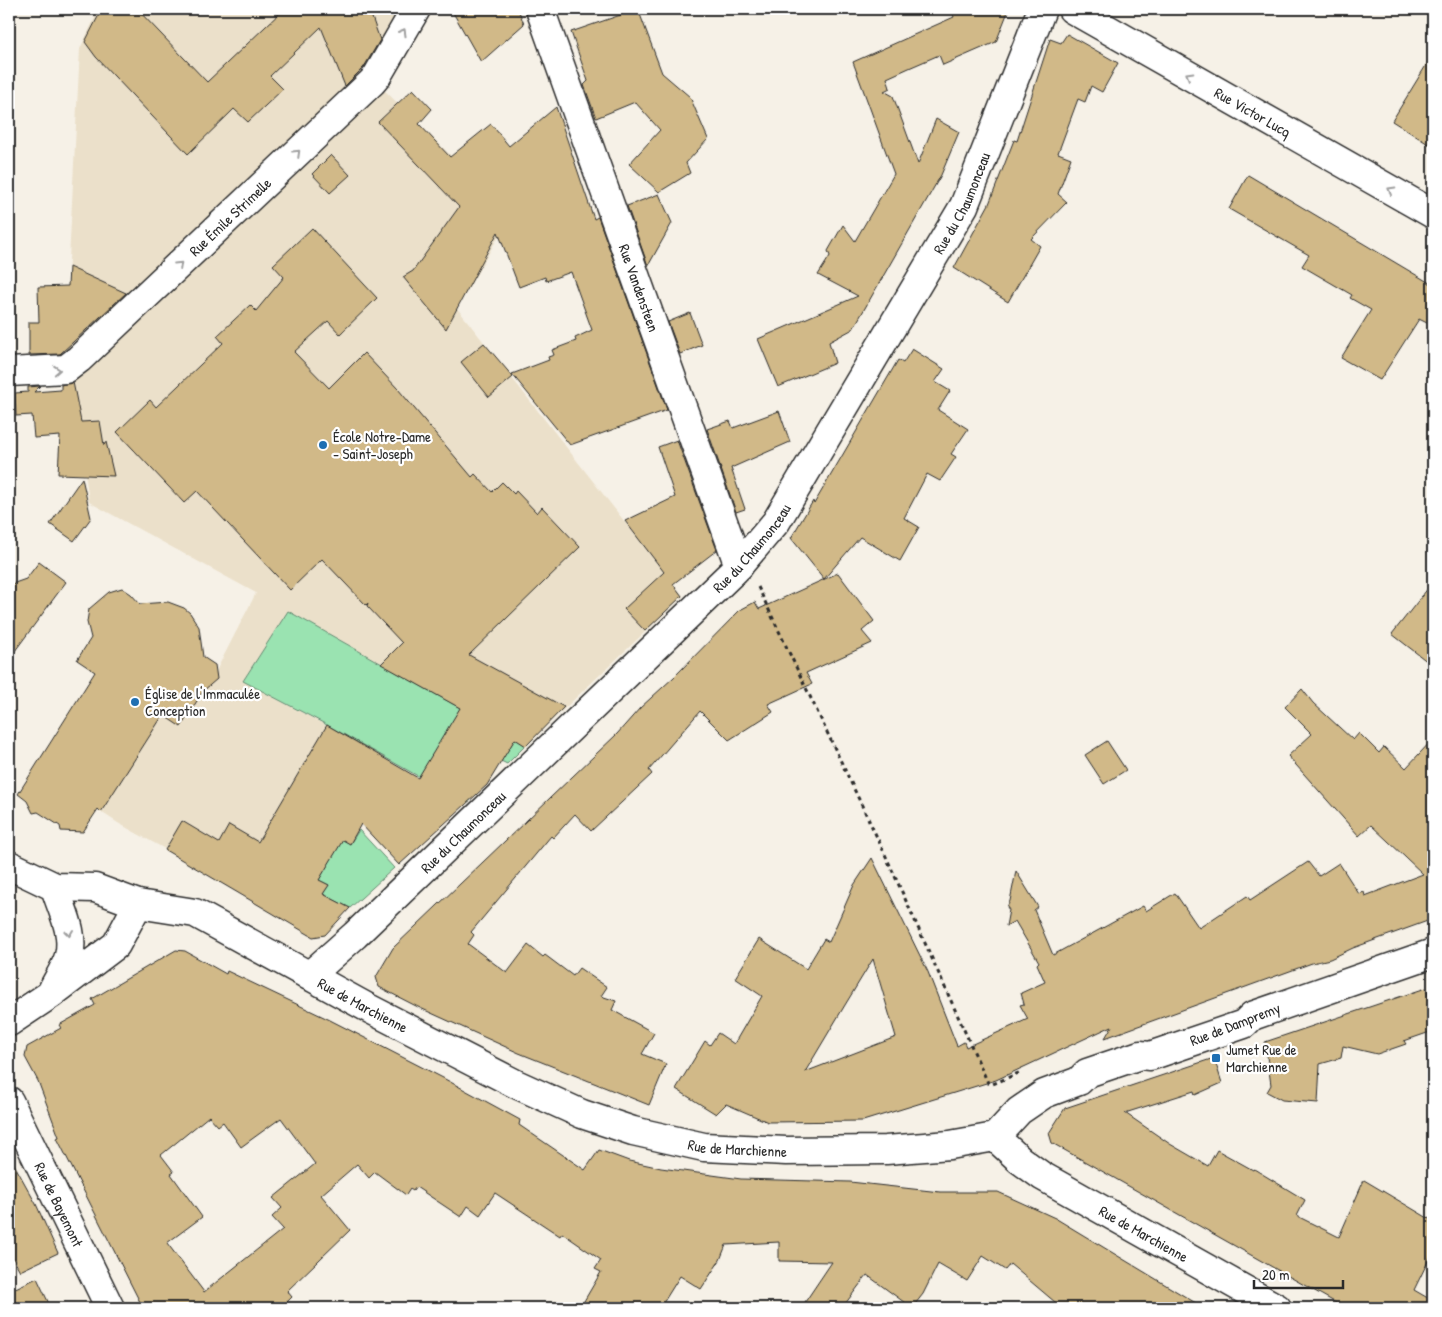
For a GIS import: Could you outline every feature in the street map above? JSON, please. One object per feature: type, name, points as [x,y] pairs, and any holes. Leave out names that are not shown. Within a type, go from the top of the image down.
[{"type":"street","name":"Rue Émile Strimelle","points":[[9,372],[66,369],[79,360],[372,82],[416,9]]},
{"type":"street","name":"Rue Vandensteen","points":[[540,9],[739,566]]},
{"type":"street","name":"Rue du Chaumonceau","points":[[309,976],[355,935],[739,566],[776,522],[964,206],[1042,9]]},
{"type":"street","name":"Rue Victor Lucq","points":[[1072,9],[1433,214]]},
{"type":"street","points":[[9,865],[55,887],[69,927],[69,957],[51,994]]},
{"type":"street","name":"Rue de Marchienne","points":[[55,887],[95,888],[138,904],[195,913],[309,976],[553,1102],[624,1128],[668,1140],[737,1150],[843,1151],[950,1145],[995,1137],[1036,1173],[1277,1308]]},
{"type":"street","points":[[9,1022],[51,994],[116,945],[138,904]]},
{"type":"street","name":"Rue de Dampremy","points":[[995,1137],[1018,1111],[1032,1101],[1056,1089],[1079,1081],[1087,1073],[1140,1055],[1150,1056],[1244,1024],[1252,1016],[1433,953]]},
{"type":"street","name":"Rue de Bayemont","points":[[9,1101],[110,1308]]},
{"type":"path","points":[[739,566],[758,586],[884,852],[988,1083]]},
{"type":"shaded area","name":"École Notre-Dame - Saint-Joseph","points":[[99,9],[406,9],[366,72],[511,215],[457,308],[683,596],[526,745],[288,611],[243,681],[374,751],[276,915],[229,826],[219,843],[183,821],[165,849],[101,812],[163,715],[181,727],[205,687],[214,682],[217,669],[256,593],[89,502],[74,389],[64,355],[80,49]]},
{"type":"green space","points":[[288,611],[460,708],[438,781],[471,800],[466,803],[327,725],[243,681]]},
{"type":"green space","points":[[515,739],[526,745],[507,764],[501,761]]},
{"type":"green space","points":[[327,830],[350,844],[359,830],[394,868],[350,908],[323,894],[329,885],[319,880],[334,854]]},
{"type":"building","points":[[102,9],[137,9],[207,82],[284,9],[369,9],[380,40],[364,67],[345,86],[321,27],[270,76],[283,89],[248,122],[234,109],[188,154],[96,57],[85,42]]},
{"type":"building","points":[[451,9],[518,9],[524,24],[481,62]]},
{"type":"building","points":[[638,9],[662,73],[690,97],[708,139],[686,163],[690,173],[659,192],[629,164],[660,130],[635,102],[596,118],[584,85],[588,81],[571,32]]},
{"type":"building","points":[[951,9],[1009,9],[996,42],[943,65],[939,55],[909,68],[887,78],[890,88],[884,91],[893,96],[918,164],[936,119],[959,132],[941,175],[853,329],[829,342],[835,363],[778,387],[758,339],[858,296],[818,275],[830,256],[828,251],[843,225],[855,241],[894,174],[853,62],[954,17]]},
{"type":"building","points":[[1067,34],[1118,63],[1102,92],[1091,86],[1085,102],[1078,99],[1058,153],[1071,158],[1058,194],[1067,202],[1031,239],[1040,246],[1008,302],[954,268],[989,204],[1014,140],[1017,141],[1050,39],[1061,43]]},
{"type":"building","points":[[1433,54],[1433,147],[1392,121]]},
{"type":"building","points":[[413,89],[432,109],[419,124],[450,157],[491,124],[509,146],[556,107],[594,219],[598,217],[667,410],[570,445],[512,374],[549,360],[548,357],[554,355],[552,350],[576,341],[575,338],[592,330],[571,272],[546,281],[545,277],[519,287],[498,232],[446,329],[403,277],[413,271],[459,207],[378,122]]},
{"type":"building","points":[[331,155],[350,175],[330,193],[312,174]]},
{"type":"building","points":[[1248,175],[1433,285],[1433,326],[1419,319],[1380,380],[1341,358],[1371,310],[1350,298],[1352,295],[1302,266],[1309,255],[1229,209]]},
{"type":"building","points":[[659,194],[672,223],[648,266],[627,206]]},
{"type":"building","points":[[312,228],[377,298],[340,334],[328,321],[294,352],[329,388],[364,353],[398,389],[472,477],[475,474],[492,492],[502,482],[514,494],[516,491],[537,513],[542,507],[580,547],[469,655],[564,707],[526,746],[515,739],[487,785],[399,865],[361,824],[350,844],[343,840],[319,880],[329,885],[323,894],[350,908],[325,935],[313,937],[165,850],[182,821],[219,843],[229,825],[258,842],[327,725],[418,778],[460,708],[381,664],[402,643],[367,606],[368,603],[366,605],[322,559],[290,590],[197,491],[184,503],[117,432],[150,400],[156,407],[223,343],[217,336],[250,305],[256,311],[284,277],[273,265]]},
{"type":"building","points":[[69,267],[126,293],[60,354],[29,355],[29,322],[39,322],[38,287],[68,286]]},
{"type":"building","points":[[690,313],[702,345],[680,354],[668,322]]},
{"type":"building","points":[[484,343],[513,377],[489,397],[461,362]]},
{"type":"building","points":[[912,349],[944,369],[935,382],[950,391],[938,410],[968,429],[951,454],[956,457],[940,481],[927,474],[904,518],[919,527],[900,561],[860,537],[824,579],[791,538],[813,501],[814,504],[898,360],[903,363]]},
{"type":"building","points":[[73,382],[81,422],[100,421],[104,445],[106,442],[114,476],[58,474],[60,436],[34,438],[32,415],[16,416],[15,393],[28,392],[28,387],[40,386],[34,392],[61,390],[61,385]]},
{"type":"building","points":[[779,411],[790,442],[731,468],[745,509],[736,512],[707,429],[730,421],[733,428]]},
{"type":"building","points":[[677,440],[717,550],[673,584],[682,596],[645,631],[624,609],[664,572],[625,521],[675,497],[658,447]]},
{"type":"building","points":[[82,478],[91,518],[74,541],[50,524]]},
{"type":"building","points":[[39,562],[66,582],[9,659],[9,585],[26,579]]},
{"type":"building","points":[[838,573],[874,621],[862,631],[872,643],[806,673],[812,684],[768,704],[773,712],[729,740],[700,711],[649,770],[652,774],[591,831],[575,814],[553,838],[551,836],[471,932],[474,935],[468,944],[507,973],[528,945],[573,976],[579,968],[607,987],[601,996],[616,1001],[612,1010],[654,1033],[642,1054],[666,1064],[649,1105],[519,1053],[379,987],[376,977],[393,948],[617,734],[640,708],[674,677],[740,610],[755,602],[759,609]]},
{"type":"building","points":[[1433,582],[1433,666],[1392,634]]},
{"type":"building","name":"Église de l'Immaculée Conception","points":[[122,588],[140,604],[168,602],[184,608],[190,613],[199,627],[203,657],[215,665],[217,679],[203,691],[181,727],[163,715],[101,812],[98,809],[83,832],[61,831],[60,826],[38,812],[33,813],[27,801],[18,794],[95,672],[77,660],[91,638],[87,622],[89,609],[109,592]]},
{"type":"building","points":[[1302,689],[1313,703],[1353,740],[1359,733],[1379,753],[1384,747],[1406,768],[1433,739],[1433,919],[1353,948],[1330,959],[1312,963],[1105,1038],[1112,1026],[996,1080],[863,1121],[768,1122],[726,1104],[716,1114],[676,1089],[705,1041],[710,1045],[718,1033],[734,1044],[762,996],[735,978],[759,939],[806,969],[824,939],[829,942],[854,885],[872,858],[928,972],[957,1046],[964,1042],[966,1047],[1028,1019],[1020,1005],[1024,1004],[1021,993],[1045,982],[1037,964],[1039,962],[1015,921],[1006,926],[1009,910],[1007,907],[1016,871],[1038,907],[1034,910],[1053,955],[1143,906],[1146,911],[1175,893],[1199,928],[1247,896],[1250,900],[1308,862],[1319,876],[1339,863],[1359,894],[1364,892],[1365,896],[1423,874],[1371,825],[1359,836],[1288,756],[1312,734],[1285,707]],"holes":[[[873,959],[896,1037],[805,1072]]]},
{"type":"building","points":[[1107,741],[1126,770],[1104,784],[1085,755]]},
{"type":"building","points":[[176,950],[185,951],[226,974],[227,971],[328,1019],[520,1120],[519,1125],[585,1170],[599,1150],[629,1161],[661,1168],[741,1179],[850,1182],[940,1192],[998,1192],[1055,1218],[1204,1308],[1062,1308],[1010,1264],[1005,1270],[983,1256],[967,1281],[938,1264],[923,1294],[912,1308],[867,1275],[842,1308],[801,1308],[832,1262],[779,1261],[779,1242],[726,1245],[720,1260],[701,1289],[680,1276],[660,1308],[580,1308],[601,1272],[595,1269],[601,1260],[562,1233],[560,1236],[495,1193],[480,1215],[468,1206],[461,1217],[416,1187],[413,1191],[410,1189],[406,1195],[375,1172],[369,1178],[357,1164],[321,1195],[350,1230],[287,1291],[292,1297],[281,1308],[143,1308],[57,1138],[59,1137],[38,1081],[25,1057],[27,1047],[61,1028],[59,1025],[95,1005],[92,999]],"holes":[[[209,1116],[218,1126],[223,1122],[241,1147],[281,1118],[315,1164],[273,1198],[282,1208],[272,1217],[283,1229],[204,1292],[167,1243],[202,1217],[171,1174],[174,1172],[161,1155]]]},
{"type":"building","points":[[1426,988],[1433,1013],[1433,1031],[1404,1041],[1406,1044],[1377,1054],[1343,1046],[1341,1058],[1320,1064],[1318,1103],[1282,1100],[1267,1092],[1271,1085],[1265,1042]]},
{"type":"building","points":[[1214,1058],[1222,1083],[1195,1095],[1194,1091],[1125,1113],[1170,1144],[1208,1166],[1217,1150],[1254,1169],[1305,1200],[1297,1216],[1339,1237],[1364,1180],[1433,1221],[1433,1251],[1414,1290],[1433,1301],[1433,1308],[1345,1308],[1052,1143],[1049,1133],[1065,1108]]},
{"type":"building","points":[[9,1155],[36,1204],[58,1253],[20,1271],[9,1251]]},
{"type":"building","points":[[37,1278],[51,1308],[9,1308],[9,1291]]},
{"type":"place","name":"École Notre-Dame - Saint-Joseph","points":[[323,445]]},
{"type":"place","name":"Église de l'Immaculée Conception","points":[[135,702]]},
{"type":"place","name":"Jumet Rue de Marchienne","points":[[1216,1058]]}]
